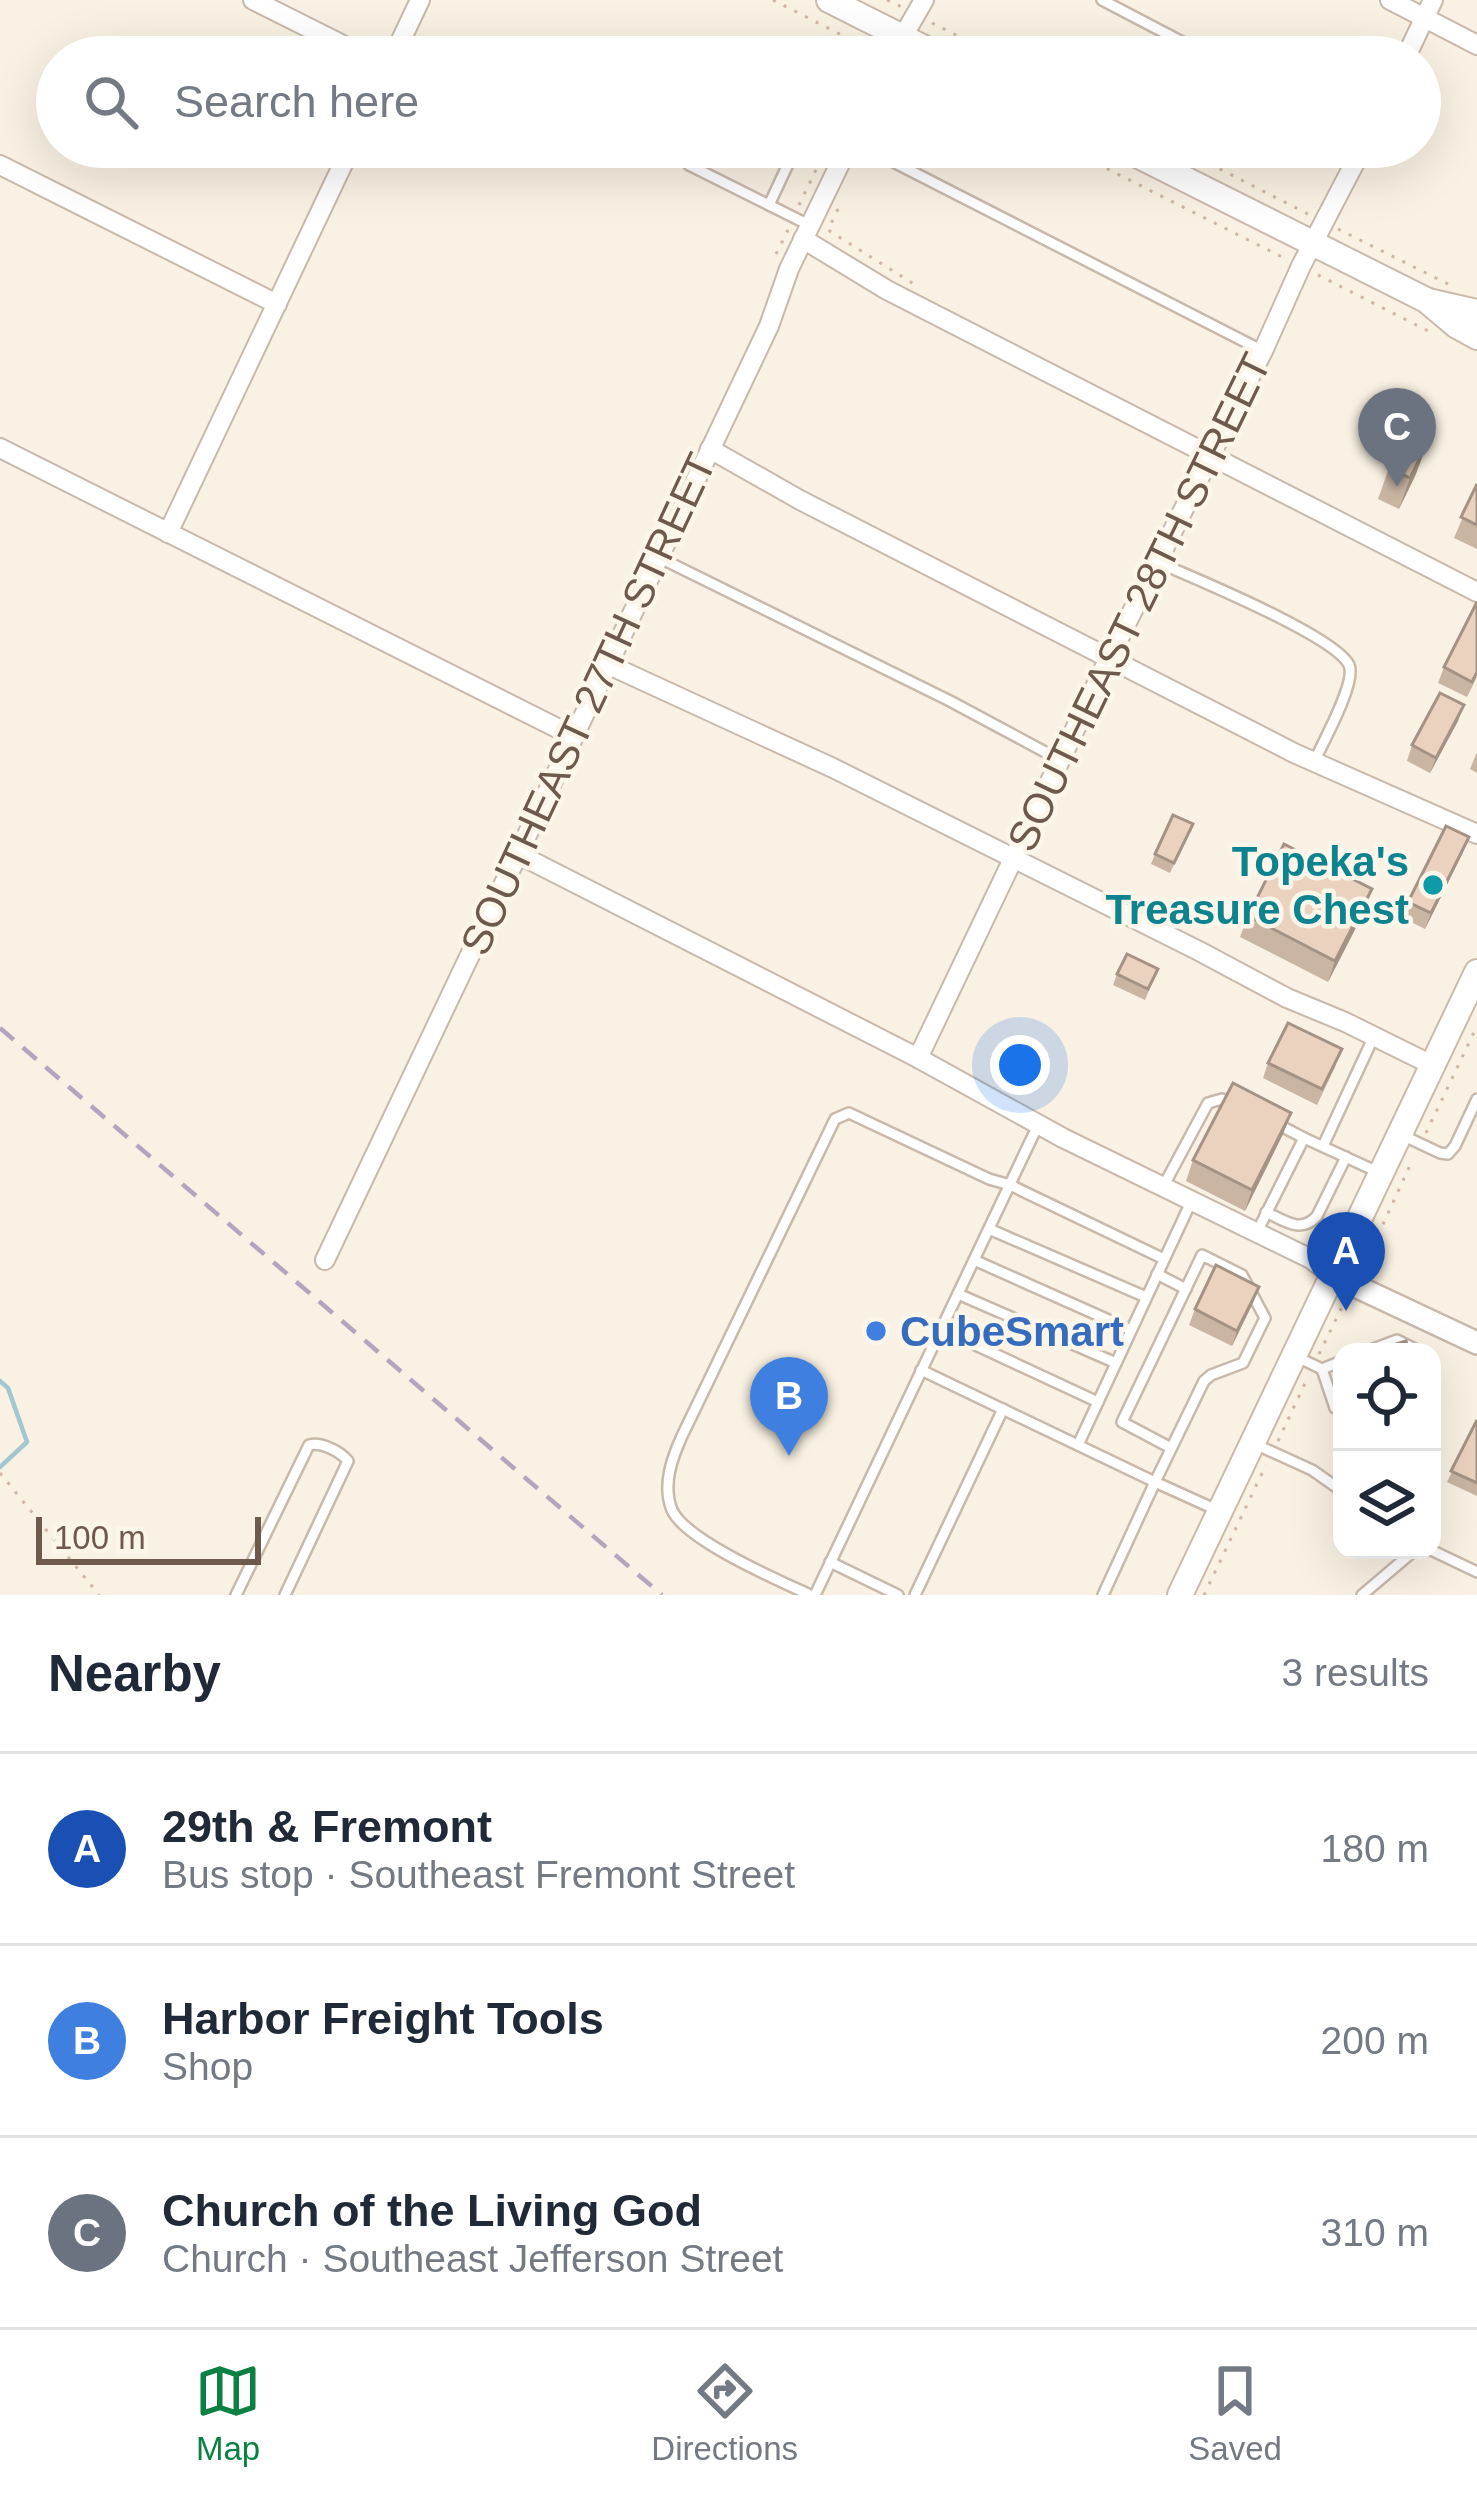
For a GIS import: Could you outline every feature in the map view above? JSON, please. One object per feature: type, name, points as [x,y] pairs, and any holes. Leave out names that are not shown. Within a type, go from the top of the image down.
[{"type":"main road","points":[[830,0],[890,36]]},
{"type":"main road","points":[[1157,168],[1306,255],[1426,300],[1477,312]]},
{"type":"main road","points":[[1426,300],[1477,337]]},
{"type":"main road","points":[[1180,1595],[1220,1511],[1310,1363],[1381,1173],[1412,1134],[1432,1064],[1477,972]]},
{"type":"street","points":[[253,0],[325,36]]},
{"type":"street","points":[[403,36],[420,0]]},
{"type":"street","points":[[1390,0],[1429,9],[1477,45]]},
{"type":"street","points":[[0,165],[277,304]]},
{"type":"street","points":[[168,533],[341,168]]},
{"type":"street","name":"SOUTHEAST 27TH STREET","points":[[325,1260],[769,326],[802,227],[836,168]]},
{"type":"street","name":"SOUTHEAST 28TH STREET","points":[[919,1058],[1109,658],[1353,168]]},
{"type":"street","points":[[802,227],[887,290],[1477,592]]},
{"type":"street","points":[[0,448],[572,736]]},
{"type":"street","points":[[710,448],[800,500],[1314,762],[1477,834]]},
{"type":"street","points":[[607,664],[833,768],[1287,998],[1432,1064]]},
{"type":"street","points":[[516,853],[919,1058],[1038,1125],[1477,1343]]},
{"type":"lane","points":[[1102,0],[1171,36]]},
{"type":"lane","points":[[695,168],[770,205],[802,227]]},
{"type":"lane","points":[[770,205],[787,168]]},
{"type":"lane","points":[[905,168],[1263,351]]},
{"type":"lane","points":[[658,557],[950,700],[1060,760]]},
{"type":"lane","points":[[1157,562],[1286,621],[1325,643],[1348,663],[1351,670],[1345,694],[1314,762]]},
{"type":"lane","points":[[1322,1146],[1374,1036]]},
{"type":"lane","points":[[1162,1188],[1208,1103],[1222,1099],[1242,1108]]},
{"type":"lane","points":[[1412,1134],[1448,1154],[1477,1099]]},
{"type":"lane","points":[[1038,1125],[1010,1185],[830,1562],[812,1595],[691,1534],[672,1511],[671,1460],[835,1119],[849,1113],[1010,1185],[1164,1259]]},
{"type":"lane","points":[[1262,1117],[1381,1173]]},
{"type":"lane","points":[[1257,1232],[1304,1138]]},
{"type":"lane","points":[[1266,1212],[1296,1226],[1310,1224],[1346,1157]]},
{"type":"lane","points":[[1078,1444],[1191,1202]]},
{"type":"lane","points":[[989,1229],[1146,1297]]},
{"type":"lane","points":[[1103,1595],[1204,1381],[1243,1363],[1265,1318],[1242,1275],[1202,1255],[1122,1422],[1172,1448]]},
{"type":"lane","points":[[974,1260],[1131,1330]]},
{"type":"lane","points":[[1157,1274],[1186,1289]]},
{"type":"lane","points":[[958,1294],[1116,1364]]},
{"type":"lane","points":[[1419,1343],[1429,1318]]},
{"type":"lane","points":[[941,1329],[1098,1402]]},
{"type":"lane","points":[[1333,1362],[1310,1363],[1333,1404]]},
{"type":"lane","points":[[921,1370],[1220,1511]]},
{"type":"lane","points":[[915,1595],[1003,1409]]},
{"type":"lane","points":[[236,1595],[309,1445],[316,1443],[348,1461],[285,1595]]},
{"type":"lane","points":[[1263,1447],[1333,1485]]},
{"type":"lane","points":[[1441,1555],[1477,1572]]},
{"type":"lane","points":[[1362,1595],[1404,1559]]},
{"type":"lane","points":[[830,1562],[898,1595]]},
{"type":"path","points":[[773,0],[886,36]]},
{"type":"path","points":[[887,0],[894,36]]},
{"type":"path","points":[[775,257],[802,227],[820,168]]},
{"type":"path","points":[[1111,168],[1306,255],[1438,336]]},
{"type":"path","points":[[837,211],[828,230],[929,293]]},
{"type":"path","points":[[1412,1134],[1477,1026]]},
{"type":"path","points":[[1204,1595],[1263,1447],[1310,1363],[1343,1280],[1412,1161]]},
{"type":"path","points":[[0,1473],[100,1595]]},
{"type":"building","points":[[1405,434],[1427,444],[1410,478],[1389,468]]},
{"type":"building","points":[[1477,484],[1477,525],[1461,517]]},
{"type":"building","points":[[1477,602],[1477,672],[1472,682],[1444,667]]},
{"type":"building","points":[[1440,693],[1464,705],[1436,758],[1412,745]]},
{"type":"building","points":[[1173,815],[1193,824],[1174,863],[1155,854]]},
{"type":"building","name":"Topeka's Treasure Chest","points":[[1446,826],[1469,837],[1431,913],[1408,902]]},
{"type":"building","points":[[1284,844],[1372,889],[1335,961],[1248,916]]},
{"type":"building","points":[[1127,954],[1158,969],[1148,989],[1117,974]]},
{"type":"building","points":[[1288,1023],[1342,1049],[1322,1089],[1268,1063]]},
{"type":"building","points":[[1233,1083],[1291,1113],[1252,1190],[1193,1160]]},
{"type":"building","points":[[1216,1265],[1259,1287],[1237,1331],[1195,1309]]},
{"type":"building","points":[[1477,1420],[1477,1483],[1451,1471]]},
{"type":"waterway","points":[[0,1381],[8,1388],[27,1442],[0,1467]]},
{"type":"railway","points":[[0,1028],[662,1595]]},
{"type":"place","name":"Church of the Living God","points":[[1397,487]]},
{"type":"place","name":"Topeka's Treasure Chest","points":[[1433,885]]},
{"type":"place","name":"29th & Fremont","points":[[1346,1311]]},
{"type":"place","name":"CubeSmart","points":[[876,1331]]},
{"type":"place","name":"Harbor Freight Tools","points":[[789,1456]]}]
